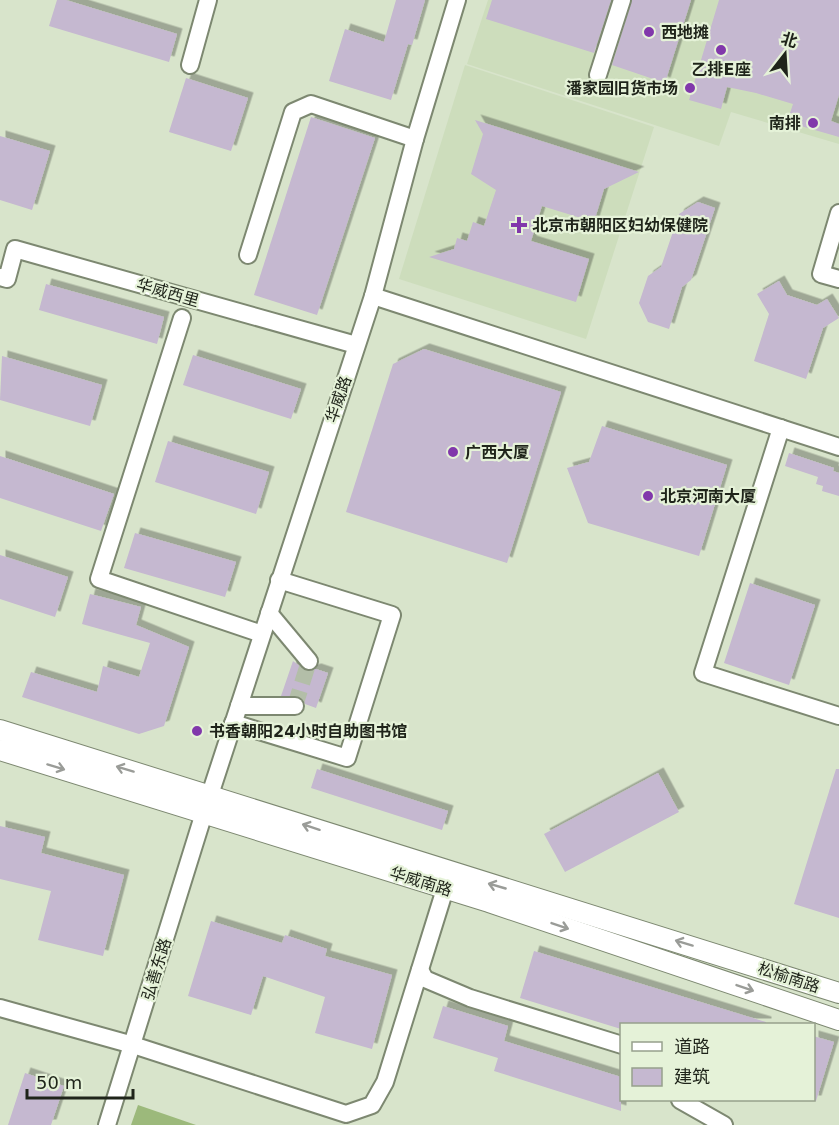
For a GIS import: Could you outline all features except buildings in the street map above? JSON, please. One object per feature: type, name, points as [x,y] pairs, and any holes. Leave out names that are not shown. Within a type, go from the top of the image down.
[{"type":"main road","name":"华威南路","points":[[0,730],[739,961]]},
{"type":"main road","name":"华威南路","points":[[0,750],[445,889],[839,1020]]},
{"type":"main road","name":"松榆南路","points":[[739,961],[839,993]]},
{"type":"street","points":[[190,65],[208,0]]},
{"type":"street","name":"华威路","points":[[210,794],[373,296],[415,139],[457,0]]},
{"type":"street","points":[[598,75],[622,0]]},
{"type":"street","points":[[248,255],[293,112],[311,104],[415,139]]},
{"type":"street","points":[[839,213],[821,274],[839,279]]},
{"type":"street","name":"华威西里","points":[[0,277],[7,279],[15,249],[356,345]]},
{"type":"street","points":[[373,296],[839,447]]},
{"type":"street","points":[[182,318],[99,579],[262,634]]},
{"type":"street","points":[[780,428],[703,673],[839,716]]},
{"type":"street","points":[[233,723],[347,758],[392,615],[279,580]]},
{"type":"street","points":[[269,613],[309,661]]},
{"type":"street","points":[[238,706],[295,706]]},
{"type":"street","name":"弘善东路","points":[[107,1125],[210,794]]},
{"type":"street","points":[[0,1008],[133,1046],[346,1114],[372,1105],[385,1082],[445,889]]},
{"type":"street","points":[[420,970],[425,979],[470,998],[620,1045]]},
{"type":"street","points":[[682,1101],[724,1125]]},
{"type":"shaded area","name":"潘家园旧货市场","points":[[488,0],[839,0],[839,144],[731,112],[719,146],[467,64]]},
{"type":"shaded area","name":"北京市朝阳区妇幼保健院","points":[[465,65],[654,127],[586,339],[399,279]]},
{"type":"green space","points":[[138,1105],[196,1125],[131,1125]]},
{"type":"tunnel","points":[[295,706],[309,661]]},
{"type":"place","name":"西地摊","points":[[649,32]]},
{"type":"place","name":"乙排E座","points":[[721,50]]},
{"type":"place","name":"潘家园旧货市场","points":[[690,88]]},
{"type":"place","name":"南排","points":[[813,123]]},
{"type":"place","name":"北京市朝阳区妇幼保健院","points":[[519,225]]},
{"type":"place","name":"广西大厦","points":[[453,452]]},
{"type":"place","name":"北京河南大厦","points":[[648,496]]},
{"type":"place","name":"书香朝阳24小时自助图书馆","points":[[197,731]]}]
